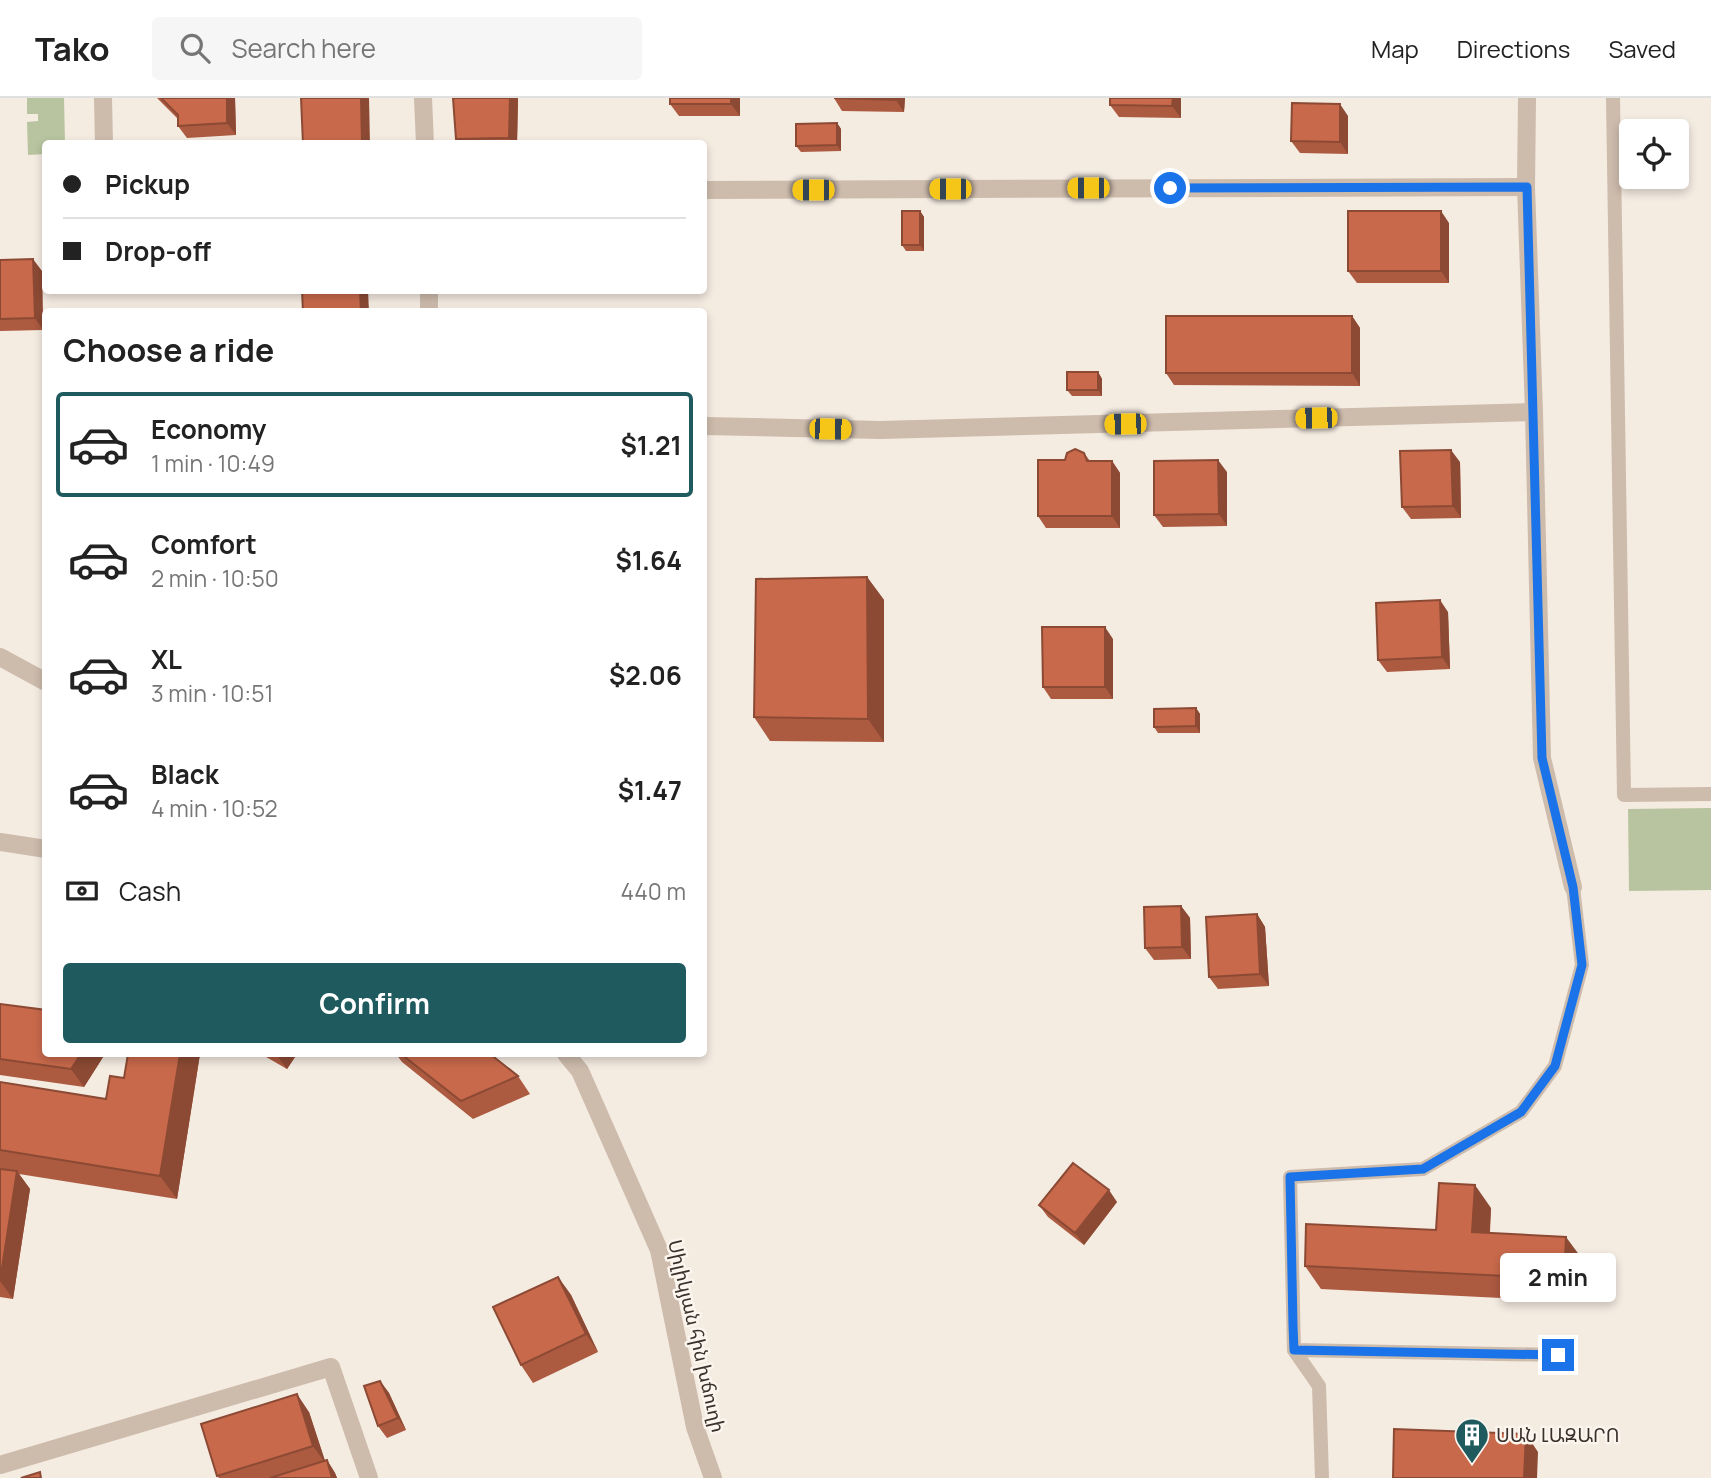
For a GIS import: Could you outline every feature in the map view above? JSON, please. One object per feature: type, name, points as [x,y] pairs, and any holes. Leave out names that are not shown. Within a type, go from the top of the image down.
[{"type":"street","points":[[103,98],[104,140]]},
{"type":"street","points":[[423,98],[425,140]]},
{"type":"street","points":[[1527,98],[1542,758],[1573,887]]},
{"type":"street","points":[[707,190],[1527,187]]},
{"type":"street","points":[[707,426],[880,430],[1534,412]]},
{"type":"street","points":[[0,657],[42,680]]},
{"type":"street","points":[[0,842],[42,848]]},
{"type":"street","name":"Սիլիկյան հին խճուղի","points":[[568,1057],[580,1072],[659,1250],[695,1427],[713,1478]]},
{"type":"street","points":[[0,1465],[331,1367],[369,1478]]},
{"type":"lane","points":[[1613,98],[1624,795],[1711,794]]},
{"type":"lane","points":[[1321,1478],[1319,1386],[1294,1350],[1290,1177],[1423,1169],[1521,1112],[1555,1066],[1582,965],[1573,887]]},
{"type":"lane","points":[[1294,1350],[1558,1355]]},
{"type":"green space","points":[[27,98],[64,98],[65,140],[42,140],[42,154],[28,155],[27,122],[38,121],[38,114],[27,114]]},
{"type":"green space","points":[[1711,808],[1711,890],[1629,891],[1628,809]]},
{"type":"building","points":[[161,98],[227,98],[227,123],[178,126],[178,115]]},
{"type":"building","points":[[301,98],[361,98],[362,140],[303,140]]},
{"type":"building","points":[[453,98],[510,98],[509,138],[456,139]]},
{"type":"building","points":[[670,98],[731,98],[731,104],[670,104]]},
{"type":"building","points":[[834,98],[896,98],[896,100]]},
{"type":"building","points":[[1110,98],[1173,98],[1172,106],[1110,105]]},
{"type":"building","points":[[1292,103],[1340,104],[1340,142],[1291,141]]},
{"type":"building","points":[[837,123],[837,145],[796,146],[796,124]]},
{"type":"building","points":[[902,211],[920,211],[920,245],[902,245]]},
{"type":"building","points":[[1348,211],[1441,211],[1441,271],[1348,271]]},
{"type":"building","points":[[33,259],[35,318],[0,319],[0,260]]},
{"type":"building","points":[[302,294],[360,294],[361,308],[303,308]]},
{"type":"building","points":[[1166,316],[1352,316],[1352,373],[1166,373]]},
{"type":"building","points":[[1067,372],[1098,372],[1098,390],[1067,390]]},
{"type":"building","points":[[1075,449],[1084,453],[1087,461],[1112,461],[1112,516],[1038,516],[1038,460],[1065,460],[1067,453]]},
{"type":"building","points":[[1451,450],[1453,506],[1402,507],[1400,451]]},
{"type":"building","points":[[1218,460],[1219,514],[1154,515],[1154,461]]},
{"type":"building","points":[[867,577],[868,719],[754,717],[756,579]]},
{"type":"building","points":[[1440,600],[1442,657],[1378,660],[1376,603]]},
{"type":"building","points":[[1042,627],[1105,627],[1105,687],[1043,687]]},
{"type":"building","points":[[1196,708],[1196,726],[1154,727],[1154,709]]},
{"type":"building","points":[[1181,906],[1182,947],[1145,948],[1144,907]]},
{"type":"building","points":[[1257,914],[1260,974],[1209,977],[1206,917]]},
{"type":"building","points":[[0,1004],[42,1009],[42,1057],[79,1057],[71,1069],[0,1059]]},
{"type":"building","points":[[128,1057],[180,1057],[160,1176],[0,1150],[0,1082],[106,1099],[110,1076],[124,1078]]},
{"type":"building","points":[[405,1057],[494,1057],[518,1076],[461,1101]]},
{"type":"building","points":[[1073,1163],[1109,1190],[1075,1233],[1039,1205]]},
{"type":"building","points":[[0,1169],[17,1171],[0,1281]]},
{"type":"building","points":[[1439,1183],[1475,1185],[1472,1232],[1566,1237],[1564,1279],[1305,1266],[1306,1224],[1436,1230]]},
{"type":"building","points":[[558,1277],[586,1334],[521,1365],[493,1307]]},
{"type":"building","points":[[380,1381],[398,1418],[378,1426],[364,1386]]},
{"type":"building","points":[[297,1394],[313,1446],[217,1476],[201,1424]]},
{"type":"building","points":[[1394,1429],[1526,1434],[1524,1478],[1393,1478]]},
{"type":"building","points":[[327,1460],[332,1478],[270,1478]]},
{"type":"building","points":[[40,1472],[41,1478],[21,1478]]},
{"type":"place","name":"ՍԱՆ ԼԱԶԱՐՈ","points":[[1472,1465]]},
{"type":"route","points":[[1170,188],[1527,187],[1542,758],[1573,887],[1582,965],[1555,1066],[1521,1112],[1423,1169],[1290,1177],[1293,1325],[1294,1350],[1558,1355]]}]
